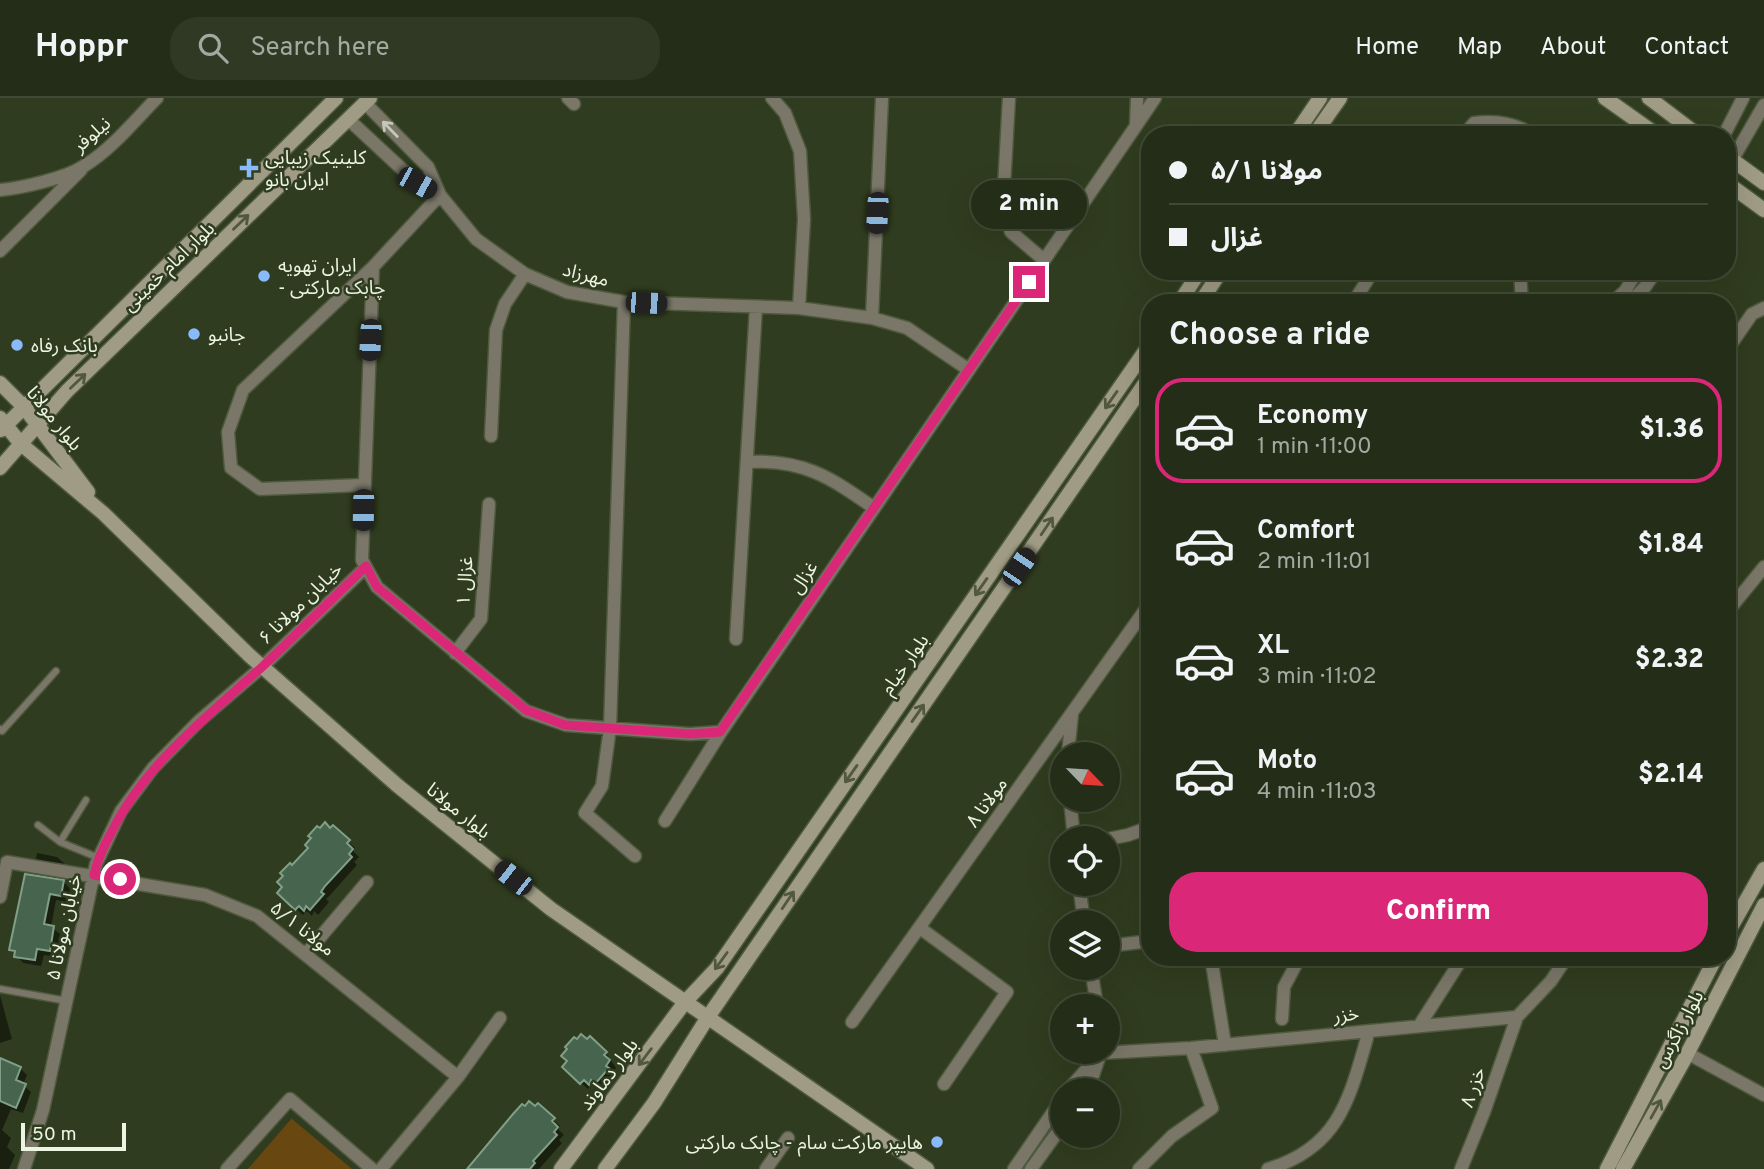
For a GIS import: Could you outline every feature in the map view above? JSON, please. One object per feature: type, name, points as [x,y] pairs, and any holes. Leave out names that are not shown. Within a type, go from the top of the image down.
[{"type":"street","name":"نیلوفر","points":[[0,190],[24,188],[83,167],[157,98]]},
{"type":"street","name":"بلوار امام خمینی","points":[[2,424],[24,407],[336,98]]},
{"type":"street","points":[[772,98],[785,113],[800,151],[804,219],[799,308]]},
{"type":"street","points":[[872,318],[881,98]]},
{"type":"street","points":[[1009,98],[1003,205],[1011,232],[1044,260]]},
{"type":"street","points":[[1136,126],[1137,98]]},
{"type":"street","name":"غزال","points":[[665,821],[720,732],[1155,98]]},
{"type":"street","points":[[1301,126],[1320,98]]},
{"type":"street","points":[[1320,126],[1340,98]]},
{"type":"street","points":[[1605,98],[1644,126]]},
{"type":"street","points":[[1649,98],[1686,126]]},
{"type":"street","points":[[1729,126],[1743,98]]},
{"type":"street","points":[[367,101],[428,167],[440,195]]},
{"type":"street","name":"بلوار امام خمینی","points":[[0,468],[67,391],[367,101]]},
{"type":"street","points":[[1736,151],[1764,105]]},
{"type":"street","points":[[348,119],[417,183],[440,195]]},
{"type":"street","points":[[1471,126],[1474,122],[1495,120],[1515,126]]},
{"type":"street","points":[[1736,166],[1764,183]]},
{"type":"street","points":[[0,251],[83,167]]},
{"type":"street","points":[[1736,190],[1764,210]]},
{"type":"street","points":[[363,485],[260,489],[231,468],[228,432],[243,390],[373,267],[440,195]]},
{"type":"street","name":"مهرزاد","points":[[440,195],[476,239],[524,274],[567,292],[624,302],[799,308],[872,318],[908,328],[969,370]]},
{"type":"street","points":[[373,267],[362,560],[377,587],[526,710],[565,725],[690,734],[720,732]]},
{"type":"street","points":[[491,436],[496,330],[505,304],[524,274]]},
{"type":"street","points":[[1635,294],[1645,288],[1650,280]]},
{"type":"street","points":[[624,302],[610,728],[602,786],[584,813],[635,856]]},
{"type":"street","points":[[736,639],[756,307]]},
{"type":"street","points":[[1736,336],[1752,314],[1764,308]]},
{"type":"street","name":"بلوار خیام","points":[[685,1002],[717,968],[1141,357]]},
{"type":"street","name":"بلوار مولانا","points":[[0,383],[24,407],[103,513]]},
{"type":"street","name":"بلوار خیام","points":[[708,1017],[1141,389]]},
{"type":"street","name":"بلوار مولانا","points":[[2,424],[21,444],[103,513],[262,667],[398,786],[551,909],[927,1169]]},
{"type":"street","points":[[747,462],[773,461],[807,468],[840,484],[874,508]]},
{"type":"street","name":"غزال ۱","points":[[455,653],[481,619],[489,504]]},
{"type":"street","name":"خیابان مولانا ۶","points":[[262,667],[366,566]]},
{"type":"street","points":[[1736,602],[1764,567]]},
{"type":"street","name":"مولانا ۸","points":[[852,1022],[1141,616]]},
{"type":"street","name":"خیابان مولانا ۵","points":[[23,1169],[43,1110],[94,875],[121,811],[153,768],[199,721],[262,667]]},
{"type":"street","points":[[1069,742],[1072,714]]},
{"type":"street","points":[[1120,837],[1141,830]]},
{"type":"street","name":"مولانا ۵/۱","points":[[0,897],[7,862],[205,895],[257,916],[458,1077]]},
{"type":"street","points":[[1736,919],[1764,869]]},
{"type":"street","points":[[306,954],[367,883]]},
{"type":"street","name":"بلوار زاگرس","points":[[1736,959],[1764,905]]},
{"type":"street","points":[[920,928],[1007,992],[943,1084]]},
{"type":"street","points":[[1736,934],[1747,938]]},
{"type":"street","points":[[1120,945],[1141,942]]},
{"type":"street","points":[[1212,966],[1225,1045]]},
{"type":"street","points":[[1282,1019],[1284,987],[1295,966]]},
{"type":"street","points":[[1419,1026],[1457,966]]},
{"type":"street","points":[[1517,1017],[1551,981],[1561,966]]},
{"type":"street","name":"بلوار زاگرس","points":[[1607,1169],[1711,966]]},
{"type":"street","name":"بلوار زاگرس","points":[[1623,1169],[1732,966]]},
{"type":"street","name":"بلوار دماوند","points":[[561,1169],[685,1002]]},
{"type":"street","points":[[605,1169],[654,1103],[708,1017]]},
{"type":"street","name":"خزر","points":[[1120,1052],[1191,1048],[1517,1017]]},
{"type":"street","name":"خزر ۸","points":[[1461,1169],[1517,1017]]},
{"type":"street","points":[[382,1169],[458,1077],[500,1018]]},
{"type":"street","points":[[1268,1169],[1288,1163],[1315,1146],[1339,1118],[1352,1087],[1369,1031]]},
{"type":"street","points":[[1139,1169],[1172,1136],[1212,1108],[1191,1048]]},
{"type":"street","points":[[1687,1053],[1764,1095]]},
{"type":"street","points":[[1076,1078],[1090,1064]]},
{"type":"street","points":[[227,1169],[290,1099],[372,1169]]},
{"type":"street","points":[[1014,1169],[1050,1116]]},
{"type":"street","points":[[766,1169],[788,1138]]},
{"type":"street","points":[[1031,1169],[1050,1143]]},
{"type":"lane","points":[[0,729],[2,731],[56,671]]},
{"type":"lane","points":[[60,842],[86,800]]},
{"type":"lane","points":[[38,825],[60,842],[99,859]]},
{"type":"lane","points":[[0,989],[67,1001]]},
{"type":"shaded area","points":[[292,1119],[352,1169],[248,1169]]},
{"type":"building","points":[[325,822],[330,828],[333,825],[350,840],[347,843],[353,849],[349,854],[352,857],[325,886],[321,892],[324,894],[310,910],[306,906],[304,911],[299,906],[295,910],[277,893],[282,887],[277,882],[283,876],[280,873],[308,848],[305,845],[311,838],[308,836]]},
{"type":"building","points":[[25,874],[64,880],[61,896],[50,894],[44,924],[54,926],[50,951],[37,949],[35,960],[14,957],[15,951],[9,950]]},
{"type":"building","points":[[581,1034],[587,1039],[590,1036],[607,1052],[604,1055],[610,1060],[606,1066],[609,1068],[595,1084],[591,1080],[589,1085],[584,1080],[580,1084],[562,1067],[567,1061],[561,1056],[567,1049],[565,1047]]},
{"type":"building","points":[[0,1058],[21,1067],[16,1080],[26,1084],[16,1108],[0,1101]]},
{"type":"building","points":[[529,1101],[535,1106],[538,1103],[555,1118],[552,1121],[558,1127],[554,1132],[557,1135],[533,1161],[535,1163],[530,1169],[467,1169],[522,1104],[525,1106]]},
{"type":"place","name":"کلینیک زیبایی ایران بانو","points":[[249,168]]},
{"type":"place","name":"ایران تهویه - چابک مارکتی","points":[[264,276]]},
{"type":"place","name":"جانبو","points":[[194,334]]},
{"type":"place","name":"بانک رفاه","points":[[17,345]]},
{"type":"place","name":"هایپر مارکت سام - چابک مارکتی","points":[[937,1142]]},
{"type":"route","points":[[120,879],[94,875],[96,864],[121,811],[153,768],[199,721],[262,667],[366,566],[377,587],[526,710],[565,725],[690,734],[720,732],[1029,282]]}]
